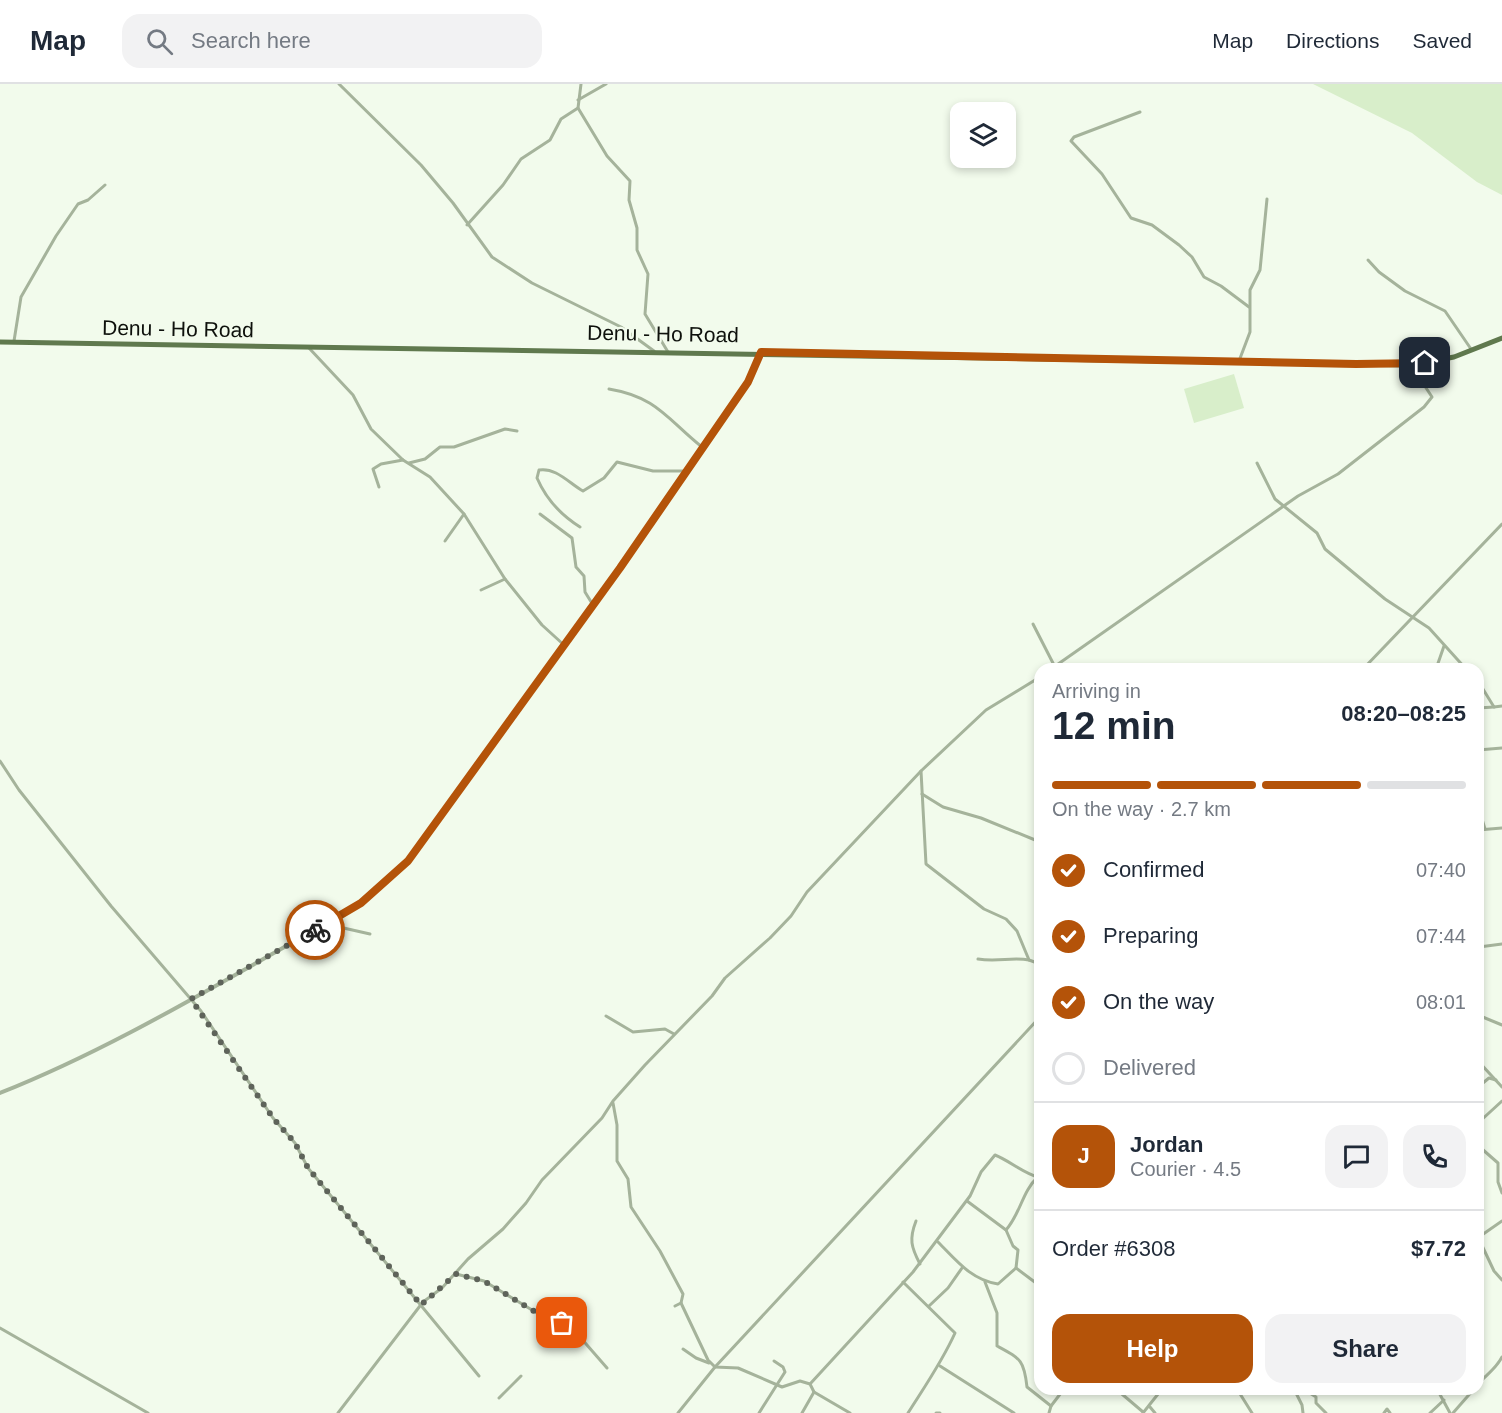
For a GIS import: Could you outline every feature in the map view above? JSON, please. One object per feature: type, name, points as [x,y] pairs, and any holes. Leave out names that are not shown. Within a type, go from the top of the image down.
[{"type":"main road","name":"Denu - Ho Road","points":[[0,342],[309,348],[761,352],[1411,365],[1454,357],[1502,338]]},
{"type":"street","points":[[339,84],[421,165],[492,257],[532,283],[621,327],[654,351]]},
{"type":"street","points":[[581,84],[578,108],[607,156],[630,181],[629,200],[637,228],[636,242],[640,259],[648,274],[645,314],[668,352]]},
{"type":"street","points":[[578,100],[606,84]]},
{"type":"street","points":[[467,225],[503,185],[521,159],[550,140],[561,119],[578,108]]},
{"type":"street","points":[[1140,112],[1074,137],[1071,141],[1102,174],[1131,218],[1152,225],[1179,245],[1192,257],[1204,277],[1249,307]]},
{"type":"street","points":[[14,342],[21,297],[56,236],[78,204],[88,200],[105,185]]},
{"type":"street","points":[[1239,361],[1250,332],[1250,290],[1260,270],[1267,199]]},
{"type":"street","points":[[1368,260],[1379,273],[1405,291],[1445,311],[1472,351]]},
{"type":"street","points":[[309,348],[353,395],[371,429],[405,461],[430,477],[464,514],[506,579],[532,614],[564,645]]},
{"type":"street","points":[[0,1093],[68,1066],[326,924],[375,892],[408,861],[593,605],[748,382],[761,352]]},
{"type":"street","points":[[1061,663],[1284,506],[1338,474],[1430,402],[1430,390],[1411,365]]},
{"type":"street","points":[[609,389],[640,396],[665,413],[702,447]]},
{"type":"street","points":[[379,487],[373,469],[381,464],[425,459],[443,447],[454,447],[505,429],[517,431]]},
{"type":"street","points":[[580,527],[568,520],[546,497],[537,478],[539,470],[549,471],[571,481],[583,491],[604,478],[617,462],[653,471],[685,471]]},
{"type":"street","points":[[1257,463],[1275,499],[1317,533],[1325,549],[1429,628],[1460,663]]},
{"type":"street","points":[[445,541],[464,514]]},
{"type":"street","points":[[540,514],[572,538],[576,567],[584,576],[585,592],[593,605]]},
{"type":"street","points":[[1369,663],[1502,524]]},
{"type":"street","points":[[481,590],[506,579]]},
{"type":"street","points":[[1033,624],[1052,663]]},
{"type":"street","points":[[1438,663],[1444,645]]},
{"type":"street","points":[[338,1413],[421,1305],[456,1274],[526,1203],[542,1180],[602,1118],[613,1101],[712,996],[725,978],[784,924],[807,892],[921,771],[986,711],[1034,681]]},
{"type":"street","points":[[1484,691],[1494,707]]},
{"type":"street","points":[[1484,708],[1502,706]]},
{"type":"street","points":[[1484,750],[1502,748]]},
{"type":"street","points":[[0,761],[19,790],[111,906],[191,999],[273,1118],[295,1143],[308,1168],[479,1376]]},
{"type":"street","points":[[921,771],[926,864],[984,909],[1006,920],[1017,932],[1029,960]]},
{"type":"street","points":[[922,794],[943,807],[981,818],[1034,840]]},
{"type":"street","points":[[1484,826],[1485,829],[1502,828]]},
{"type":"street","points":[[326,924],[370,933]]},
{"type":"street","points":[[1484,946],[1502,944]]},
{"type":"street","points":[[978,959],[997,962],[1019,958],[1034,962]]},
{"type":"street","points":[[606,1016],[633,1032],[665,1029],[674,1034]]},
{"type":"street","points":[[1484,1018],[1502,1025]]},
{"type":"street","points":[[678,1413],[715,1367],[1034,1023]]},
{"type":"street","points":[[1484,1067],[1502,1087]]},
{"type":"street","points":[[1484,1082],[1489,1078],[1497,1081]]},
{"type":"street","points":[[613,1101],[617,1125],[617,1161],[628,1179],[631,1207],[660,1251],[684,1294],[681,1303],[675,1306]]},
{"type":"street","points":[[1484,1118],[1502,1101]]},
{"type":"street","points":[[1484,1151],[1498,1163],[1498,1182],[1502,1193]]},
{"type":"street","points":[[810,1384],[938,1242],[966,1201],[981,1172],[995,1155],[1018,1165],[1027,1174],[1034,1177]]},
{"type":"street","points":[[1006,1230],[1018,1216],[1031,1183],[1034,1182]]},
{"type":"street","points":[[938,1242],[962,1268],[985,1282],[998,1284],[1016,1268],[1018,1250],[1013,1246],[1006,1230],[966,1201]]},
{"type":"street","points":[[916,1221],[910,1238],[920,1264]]},
{"type":"street","points":[[1484,1233],[1502,1221]]},
{"type":"street","points":[[1484,1250],[1494,1271],[1502,1280]]},
{"type":"street","points":[[929,1306],[948,1288],[962,1268]]},
{"type":"street","points":[[1016,1268],[1034,1282]]},
{"type":"street","points":[[456,1274],[484,1281],[542,1316],[573,1329],[607,1368]]},
{"type":"street","points":[[903,1282],[955,1333],[940,1366],[931,1374],[908,1413]]},
{"type":"street","points":[[985,1282],[997,1313],[997,1346],[1016,1356],[1025,1365],[1027,1387],[1034,1393]]},
{"type":"street","points":[[681,1303],[715,1367],[738,1368],[782,1388],[800,1381],[810,1384],[814,1392],[850,1413]]},
{"type":"street","points":[[0,1328],[148,1413]]},
{"type":"street","points":[[683,1349],[696,1358],[711,1363]]},
{"type":"street","points":[[1484,1377],[1496,1369],[1502,1357]]},
{"type":"street","points":[[759,1413],[785,1372],[783,1366],[774,1361]]},
{"type":"street","points":[[940,1366],[1014,1413]]},
{"type":"street","points":[[499,1398],[521,1376]]},
{"type":"street","points":[[802,1413],[814,1392]]},
{"type":"street","points":[[1037,1395],[1051,1406]]},
{"type":"street","points":[[1049,1413],[1059,1395]]},
{"type":"street","points":[[1123,1395],[1143,1412],[1150,1407],[1158,1395]]},
{"type":"street","points":[[1241,1395],[1252,1413]]},
{"type":"street","points":[[1298,1395],[1303,1413]]},
{"type":"street","points":[[1313,1395],[1316,1397],[1316,1403],[1326,1413]]},
{"type":"street","points":[[1441,1395],[1452,1413],[1468,1395]]},
{"type":"street","points":[[1430,1413],[1444,1400]]},
{"type":"street","points":[[1150,1407],[1155,1413]]},
{"type":"street","points":[[1384,1413],[1387,1409],[1390,1413]]},
{"type":"green space","points":[[1313,84],[1502,84],[1502,195],[1477,182],[1412,133]]},
{"type":"green space","points":[[1234,374],[1244,408],[1194,423],[1184,389]]},
{"type":"way so far","points":[[315,930],[191,999],[273,1118],[295,1143],[308,1168],[421,1305],[456,1274],[484,1281],[542,1316],[562,1323]]},
{"type":"route","points":[[315,930],[361,903],[375,892],[418,849],[620,568],[748,382],[761,352],[1411,365],[1425,363]]}]
